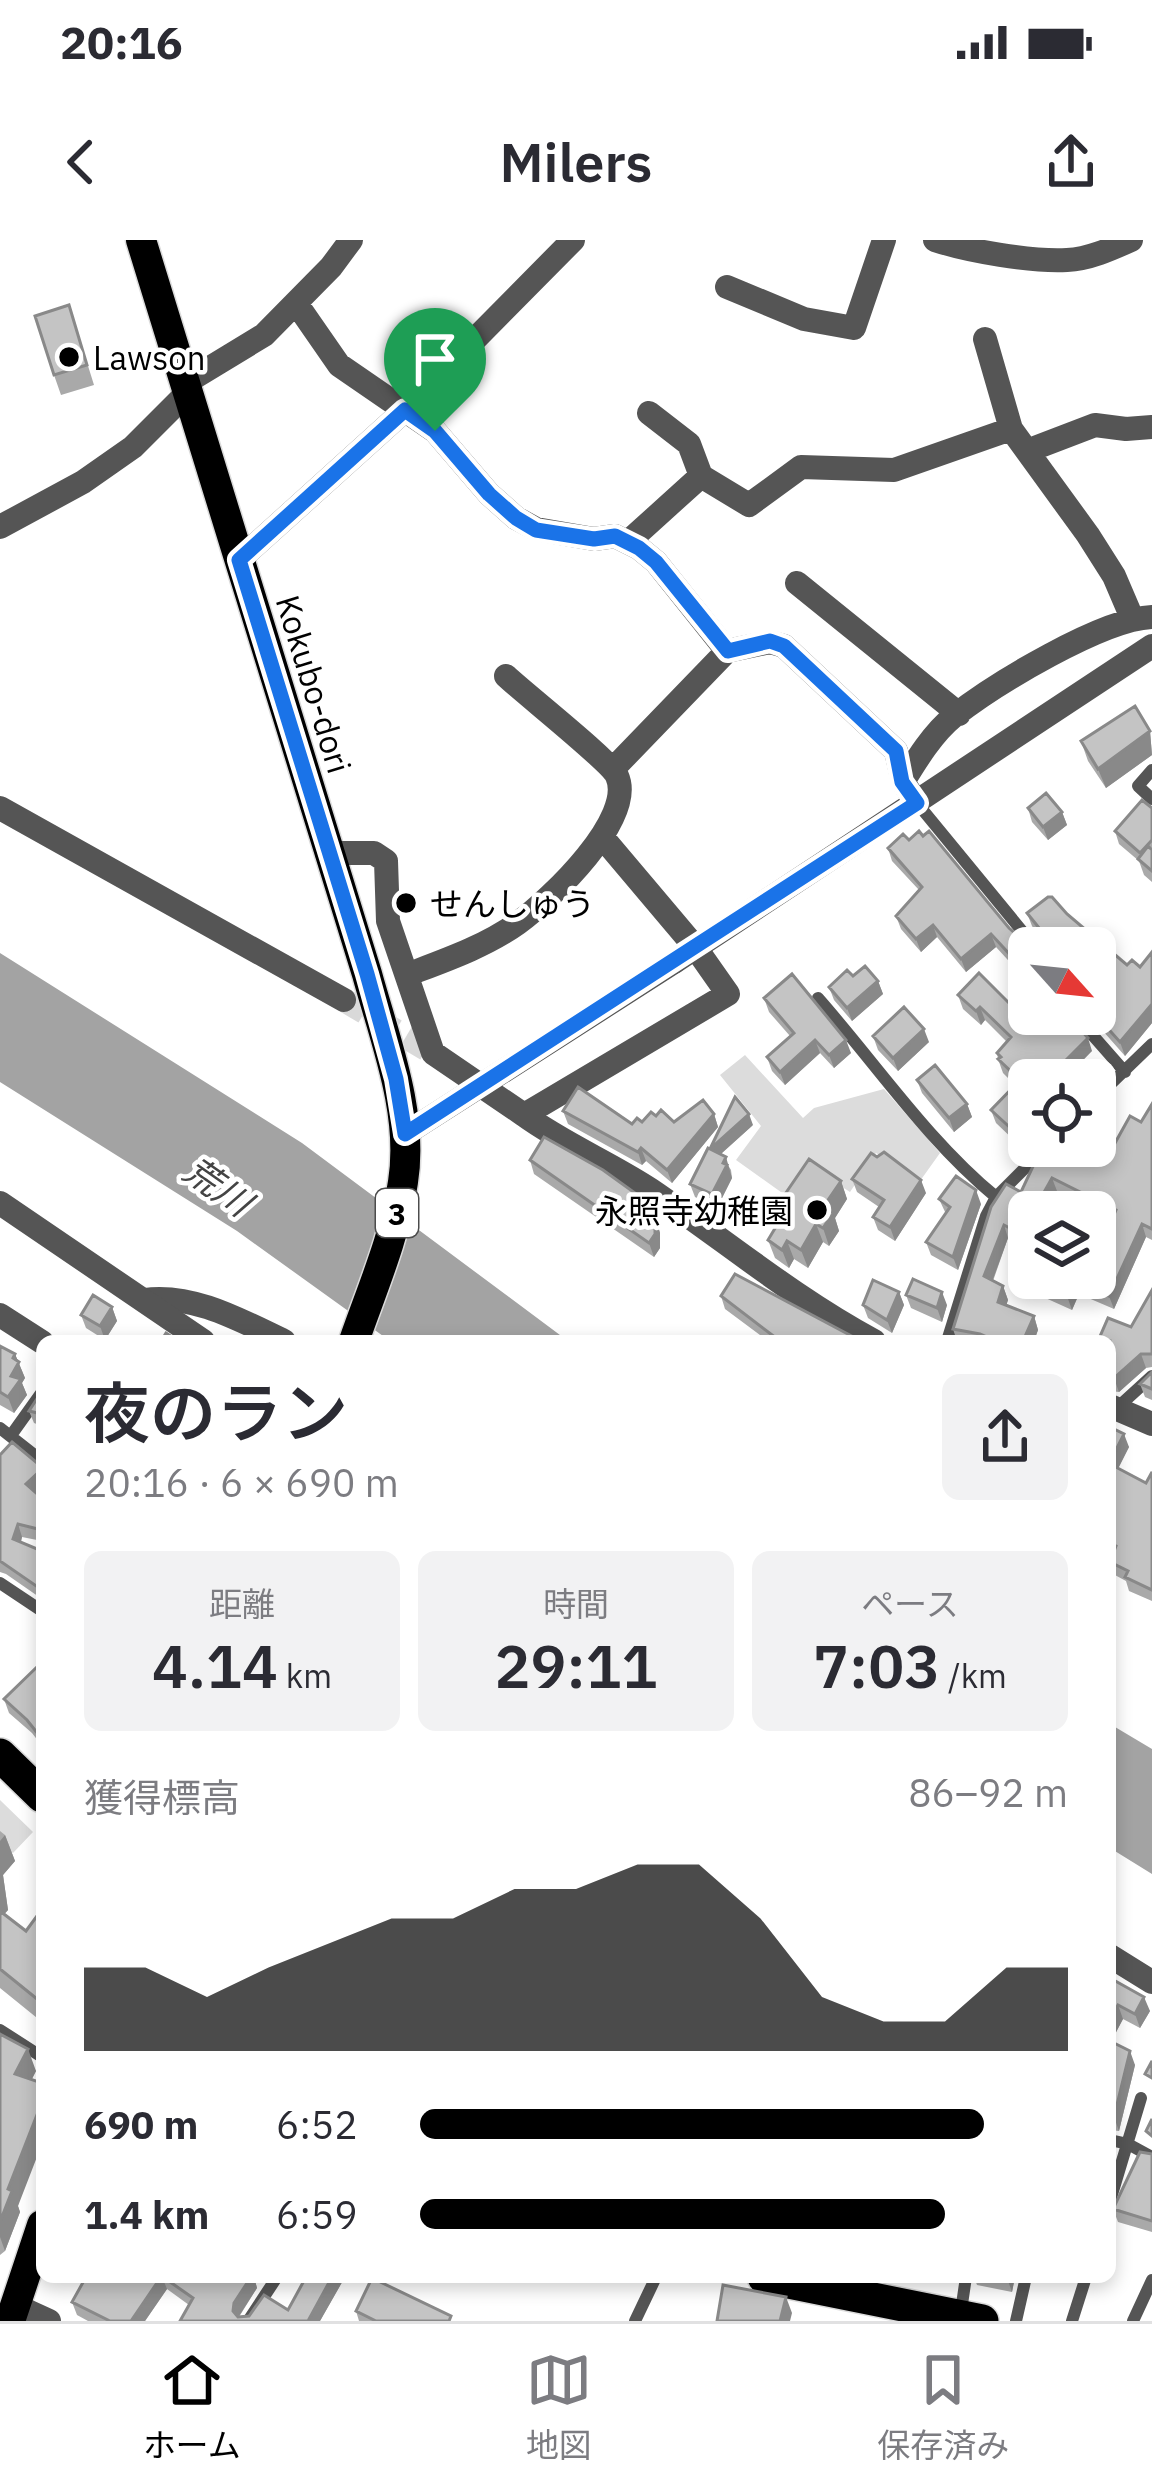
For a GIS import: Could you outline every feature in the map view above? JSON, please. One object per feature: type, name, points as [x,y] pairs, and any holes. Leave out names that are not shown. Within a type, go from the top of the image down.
[{"type":"highway","points":[[0,1755],[36,1790]]},
{"type":"highway","points":[[792,2283],[956,2318]]},
{"type":"main road","name":"Kokubo-dori","points":[[141,240],[367,974],[396,1079],[405,1134]]},
{"type":"main road","name":"3","points":[[356,1335],[393,1231],[404,1178],[405,1134]]},
{"type":"main road","points":[[8,2308],[36,2247]]},
{"type":"street","points":[[0,526],[83,482],[133,447],[186,388],[264,335],[351,240]]},
{"type":"street","points":[[239,560],[405,410],[573,240]]},
{"type":"street","points":[[727,286],[804,319],[854,328],[884,240]]},
{"type":"street","points":[[935,240],[966,251],[1068,260],[1102,253],[1131,240]]},
{"type":"street","points":[[296,303],[339,365],[435,431],[516,518],[536,530],[594,539],[615,536],[628,542],[656,562],[728,651]]},
{"type":"street","points":[[910,793],[923,750],[959,714],[1066,646],[1142,617],[1011,429],[985,340]]},
{"type":"street","points":[[650,413],[689,444],[701,476],[749,505],[801,467],[894,470],[1011,429]]},
{"type":"street","points":[[1027,451],[1095,425],[1126,430],[1152,427]]},
{"type":"street","points":[[628,542],[701,476]]},
{"type":"street","points":[[797,583],[959,714]]},
{"type":"street","points":[[613,769],[728,651],[770,641],[784,646],[896,751],[910,793]]},
{"type":"street","points":[[405,1134],[684,954],[910,793],[1152,646]]},
{"type":"street","points":[[409,974],[463,954],[519,922],[603,838],[616,814],[622,793],[613,769],[506,676]]},
{"type":"street","points":[[0,808],[344,1000]]},
{"type":"street","points":[[524,1114],[728,994],[684,954],[603,838]]},
{"type":"street","points":[[327,853],[374,853],[386,861],[388,921],[433,1054],[556,1138],[648,1188],[819,1312],[863,1335]]},
{"type":"street","points":[[0,1203],[194,1335]]},
{"type":"street","points":[[143,1300],[170,1296],[272,1335]]},
{"type":"street","points":[[0,1316],[36,1338]]},
{"type":"street","points":[[1116,1408],[1152,1424]]},
{"type":"street","points":[[1116,1961],[1152,1982]]},
{"type":"street","points":[[8,2308],[49,2321]]},
{"type":"lane","points":[[1152,770],[1138,786],[1152,799]]},
{"type":"lane","points":[[910,793],[1019,927]]},
{"type":"lane","points":[[818,998],[877,1064],[905,1105],[972,1178],[996,1197]]},
{"type":"lane","points":[[1092,1035],[1125,1072]]},
{"type":"lane","points":[[1116,1080],[1152,1044]]},
{"type":"lane","points":[[949,1335],[996,1197],[1026,1167]]},
{"type":"lane","points":[[1116,1405],[1152,1376]]},
{"type":"lane","points":[[36,1398],[6,1431],[36,1456]]},
{"type":"lane","points":[[0,1583],[36,1607]]},
{"type":"lane","points":[[0,2030],[36,2053]]},
{"type":"lane","points":[[1116,2182],[1141,2098]]},
{"type":"lane","points":[[1116,2141],[1152,2157]]},
{"type":"lane","points":[[1133,2321],[1152,2280]]},
{"type":"lane","points":[[248,2321],[273,2283]]},
{"type":"lane","points":[[635,2321],[653,2283]]},
{"type":"lane","points":[[956,2318],[965,2283]]},
{"type":"lane","points":[[1016,2321],[1025,2283]]},
{"type":"lane","points":[[1072,2321],[1084,2283]]},
{"type":"shaded area","points":[[745,1055],[803,1118],[814,1108],[884,1089],[940,1153],[920,1181],[876,1153],[850,1192],[813,1168],[792,1200],[736,1160],[761,1126],[720,1075]]},
{"type":"shaded area","points":[[0,1800],[33,1832],[13,1853],[0,1843]]},
{"type":"water","name":"荒川","points":[[0,953],[302,1143],[560,1335],[382,1335],[237,1231],[0,1082]]},
{"type":"water","points":[[1116,1728],[1152,1749],[1152,1874],[1116,1852]]},
{"type":"building","points":[[69,305],[87,365],[54,375],[35,316]]},
{"type":"building","points":[[1135,706],[1150,731],[1098,769],[1081,741]]},
{"type":"building","points":[[1046,793],[1062,812],[1043,827],[1028,808]]},
{"type":"building","points":[[1142,800],[1152,808],[1152,840],[1140,853],[1115,831]]},
{"type":"building","points":[[919,831],[923,836],[929,831],[1008,927],[1008,952],[991,934],[961,959],[933,925],[916,939],[896,916],[922,887],[888,848],[903,834],[909,840]]},
{"type":"building","points":[[1148,846],[1152,850],[1152,871],[1138,859]]},
{"type":"building","points":[[1052,897],[1082,927],[1038,927],[1027,913]]},
{"type":"building","points":[[1152,952],[1152,1004],[1120,1042],[1114,1035],[1116,956],[1127,965],[1132,960],[1140,967]]},
{"type":"building","points":[[865,966],[878,981],[847,1008],[829,987],[847,970],[853,976]]},
{"type":"building","points":[[979,973],[1008,1002],[1008,1034],[980,1007],[976,1011],[958,995]]},
{"type":"building","points":[[792,974],[846,1040],[829,1055],[815,1040],[780,1072],[767,1057],[794,1033],[764,998]]},
{"type":"building","points":[[904,1007],[924,1029],[893,1058],[873,1036]]},
{"type":"building","points":[[1011,1037],[1088,1038],[1067,1059],[1008,1059],[1008,1069],[997,1053]]},
{"type":"building","points":[[935,1065],[967,1104],[949,1118],[917,1080]]},
{"type":"building","points":[[578,1087],[632,1124],[661,1110],[674,1122],[703,1100],[714,1114],[667,1170],[641,1148],[638,1152],[563,1111]]},
{"type":"building","points":[[1008,1092],[1008,1126],[991,1110]]},
{"type":"building","points":[[735,1097],[749,1114],[710,1149]]},
{"type":"building","points":[[1152,1104],[1152,1229],[1142,1224],[1116,1281],[1116,1191],[1078,1191],[1052,1178],[1045,1191],[1021,1191],[1033,1167],[1116,1167],[1116,1141],[1130,1116],[1141,1122]]},
{"type":"building","points":[[544,1137],[603,1170],[653,1206],[647,1214],[655,1220],[649,1243],[530,1160]]},
{"type":"building","points":[[708,1148],[726,1157],[723,1163],[727,1165],[712,1194],[690,1184]]},
{"type":"building","points":[[884,1152],[921,1180],[890,1227],[873,1217],[884,1200],[852,1179],[871,1153],[877,1157]]},
{"type":"building","points":[[809,1159],[841,1181],[824,1206],[833,1213],[823,1228],[816,1224],[801,1250],[787,1241],[782,1250],[768,1240],[789,1205],[781,1200]]},
{"type":"building","points":[[956,1176],[976,1190],[953,1257],[926,1242],[950,1207],[939,1199]]},
{"type":"building","points":[[1006,1184],[1019,1191],[1008,1191],[1008,1227],[1004,1225],[984,1276],[1003,1286],[998,1302],[1034,1316],[1026,1335],[953,1329],[991,1207]]},
{"type":"building","points":[[735,1274],[850,1335],[772,1335],[721,1296]]},
{"type":"building","points":[[913,1279],[942,1292],[937,1308],[906,1295]]},
{"type":"building","points":[[873,1280],[899,1292],[887,1320],[863,1305]]},
{"type":"building","points":[[1152,1290],[1152,1354],[1141,1354],[1116,1376],[1116,1335],[1101,1335],[1108,1318],[1131,1327]]},
{"type":"building","points":[[93,1295],[112,1307],[100,1326],[81,1315]]},
{"type":"building","points":[[0,1346],[19,1362],[11,1376],[21,1379],[8,1397],[0,1392]]},
{"type":"building","points":[[1152,1372],[1152,1389],[1140,1384]]},
{"type":"building","points":[[12,1442],[36,1462],[36,1475],[26,1484],[36,1493],[36,1528],[18,1524],[13,1539],[36,1549],[36,1586],[0,1561],[0,1455]]},
{"type":"building","points":[[1116,1467],[1146,1483],[1152,1472],[1152,1590],[1125,1577],[1128,1571],[1116,1565]]},
{"type":"building","points":[[36,1668],[36,1731],[27,1720],[4,1699]]},
{"type":"building","points":[[0,1911],[26,1931],[36,1917],[36,1998],[0,1969]]},
{"type":"building","points":[[1116,1981],[1144,1997],[1135,2014],[1118,2005],[1116,2009]]},
{"type":"building","points":[[0,2034],[28,2049],[15,2074],[36,2081],[36,2117],[0,2222]]},
{"type":"building","points":[[1116,2044],[1130,2051],[1116,2109]]},
{"type":"building","points":[[1140,2152],[1152,2154],[1152,2221],[1116,2210]]},
{"type":"building","points":[[83,2283],[157,2283],[131,2321],[110,2321],[72,2302]]},
{"type":"building","points":[[172,2283],[247,2283],[234,2303],[238,2317],[249,2316],[264,2295],[288,2310],[303,2283],[329,2283],[308,2321],[180,2321],[193,2298]]},
{"type":"building","points":[[370,2283],[382,2283],[451,2316],[449,2321],[376,2321],[356,2311]]},
{"type":"building","points":[[723,2285],[786,2297],[780,2321],[717,2321]]},
{"type":"tunnel","points":[[344,1000],[433,1053]]},
{"type":"place","name":"Lawson","points":[[69,357]]},
{"type":"place","name":"せんしゅう","points":[[406,903]]},
{"type":"place","name":"永照寺幼稚園","points":[[817,1210]]},
{"type":"route","points":[[405,410],[435,431],[489,494],[536,530],[594,539],[615,536],[639,548],[656,562],[728,651],[770,641],[784,646],[896,751],[902,782],[917,803],[405,1134],[396,1079],[367,974],[239,560],[405,410]]}]
